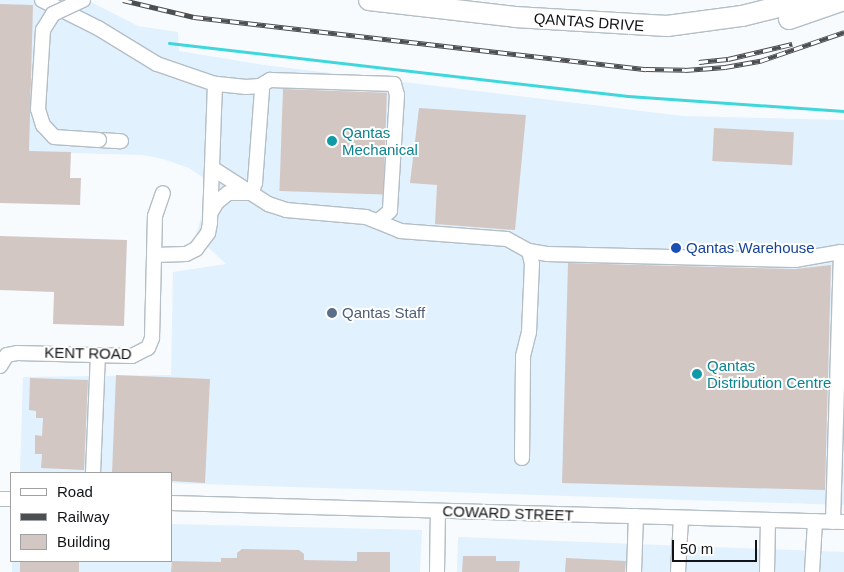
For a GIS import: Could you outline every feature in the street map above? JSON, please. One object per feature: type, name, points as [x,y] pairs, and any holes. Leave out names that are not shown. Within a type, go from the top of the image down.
[{"type":"highway","name":"QANTAS DRIVE","points":[[369,0],[515,17],[652,26],[686,25],[742,16],[806,0]]},
{"type":"highway","points":[[589,22],[664,34],[704,35],[752,28],[803,16],[844,0]]},
{"type":"street","points":[[42,0],[98,28],[146,55],[157,64],[215,84],[260,86],[270,80],[394,84],[397,96],[390,211],[378,222]]},
{"type":"street","points":[[83,0],[54,14],[42,30],[38,110],[43,125],[54,137],[121,141]]},
{"type":"street","points":[[154,255],[186,254],[196,249],[204,240],[210,223],[215,84]]},
{"type":"street","points":[[251,193],[255,183],[262,90],[260,86]]},
{"type":"street","points":[[212,168],[268,204],[286,210],[366,217],[400,231],[507,239],[530,251],[547,254],[795,260],[842,252],[839,522]]},
{"type":"street","name":"KENT ROAD","points":[[2,357],[26,352],[132,356],[148,348],[152,338],[155,216],[163,193]]},
{"type":"street","points":[[210,212],[217,202],[228,193],[251,193]]},
{"type":"street","points":[[522,458],[523,356],[529,332],[532,274],[530,251]]},
{"type":"street","points":[[93,472],[98,355]]},
{"type":"street","name":"COWARD STREET","points":[[172,504],[839,522]]},
{"type":"street","points":[[437,572],[438,511]]},
{"type":"street","points":[[634,572],[636,516]]},
{"type":"street","points":[[678,572],[681,518]]},
{"type":"street","points":[[767,572],[768,520]]},
{"type":"street","points":[[812,572],[815,521]]},
{"type":"shaded area","points":[[0,0],[87,0],[138,26],[178,32],[179,51],[264,65],[683,116],[844,120],[844,505],[172,483],[172,472],[20,472],[23,377],[171,375],[173,272],[226,264],[196,236],[203,211],[204,178],[189,168],[163,159],[142,155],[0,151]]},
{"type":"shaded area","points":[[172,524],[422,530],[420,572],[12,572],[12,562],[172,562]]},
{"type":"shaded area","points":[[458,537],[844,552],[844,572],[457,572]]},
{"type":"building","points":[[0,4],[33,5],[29,151],[71,152],[70,178],[81,178],[80,205],[0,203]]},
{"type":"building","name":"Qantas Mechanical","points":[[283,89],[387,93],[383,195],[279,191]]},
{"type":"building","name":"Qantas Mechanical","points":[[419,108],[526,115],[515,230],[435,224],[437,185],[410,183]]},
{"type":"building","points":[[714,128],[794,132],[792,165],[712,161]]},
{"type":"building","points":[[0,236],[127,240],[124,326],[53,324],[54,292],[0,290]]},
{"type":"building","name":"Qantas Distribution Centre","points":[[568,263],[795,269],[831,265],[825,490],[562,483]]},
{"type":"building","points":[[116,375],[210,379],[205,483],[172,481],[172,472],[112,472]]},
{"type":"building","points":[[30,378],[88,380],[84,470],[41,468],[42,454],[35,454],[35,435],[42,436],[43,418],[36,418],[36,411],[29,410]]},
{"type":"building","points":[[242,549],[299,550],[304,554],[304,560],[357,561],[357,552],[390,552],[390,572],[171,572],[172,561],[221,562],[221,558],[237,558],[237,553]]},
{"type":"building","points":[[463,556],[496,556],[496,561],[520,561],[519,572],[462,572]]},
{"type":"building","points":[[566,558],[626,561],[625,572],[565,572]]},
{"type":"building","points":[[20,562],[79,562],[79,572],[20,572]]},
{"type":"waterway","points":[[169,43],[628,96],[844,111]]},
{"type":"railway","points":[[123,0],[194,17],[646,69],[685,70],[725,67],[760,61],[844,32]]},
{"type":"railway","points":[[699,62],[728,59],[792,44]]},
{"type":"place","name":"Qantas Mechanical","points":[[332,141]]},
{"type":"place","name":"Qantas Warehouse","points":[[676,248]]},
{"type":"place","name":"Qantas Staff","points":[[332,313]]},
{"type":"place","name":"Qantas Distribution Centre","points":[[697,374]]}]
